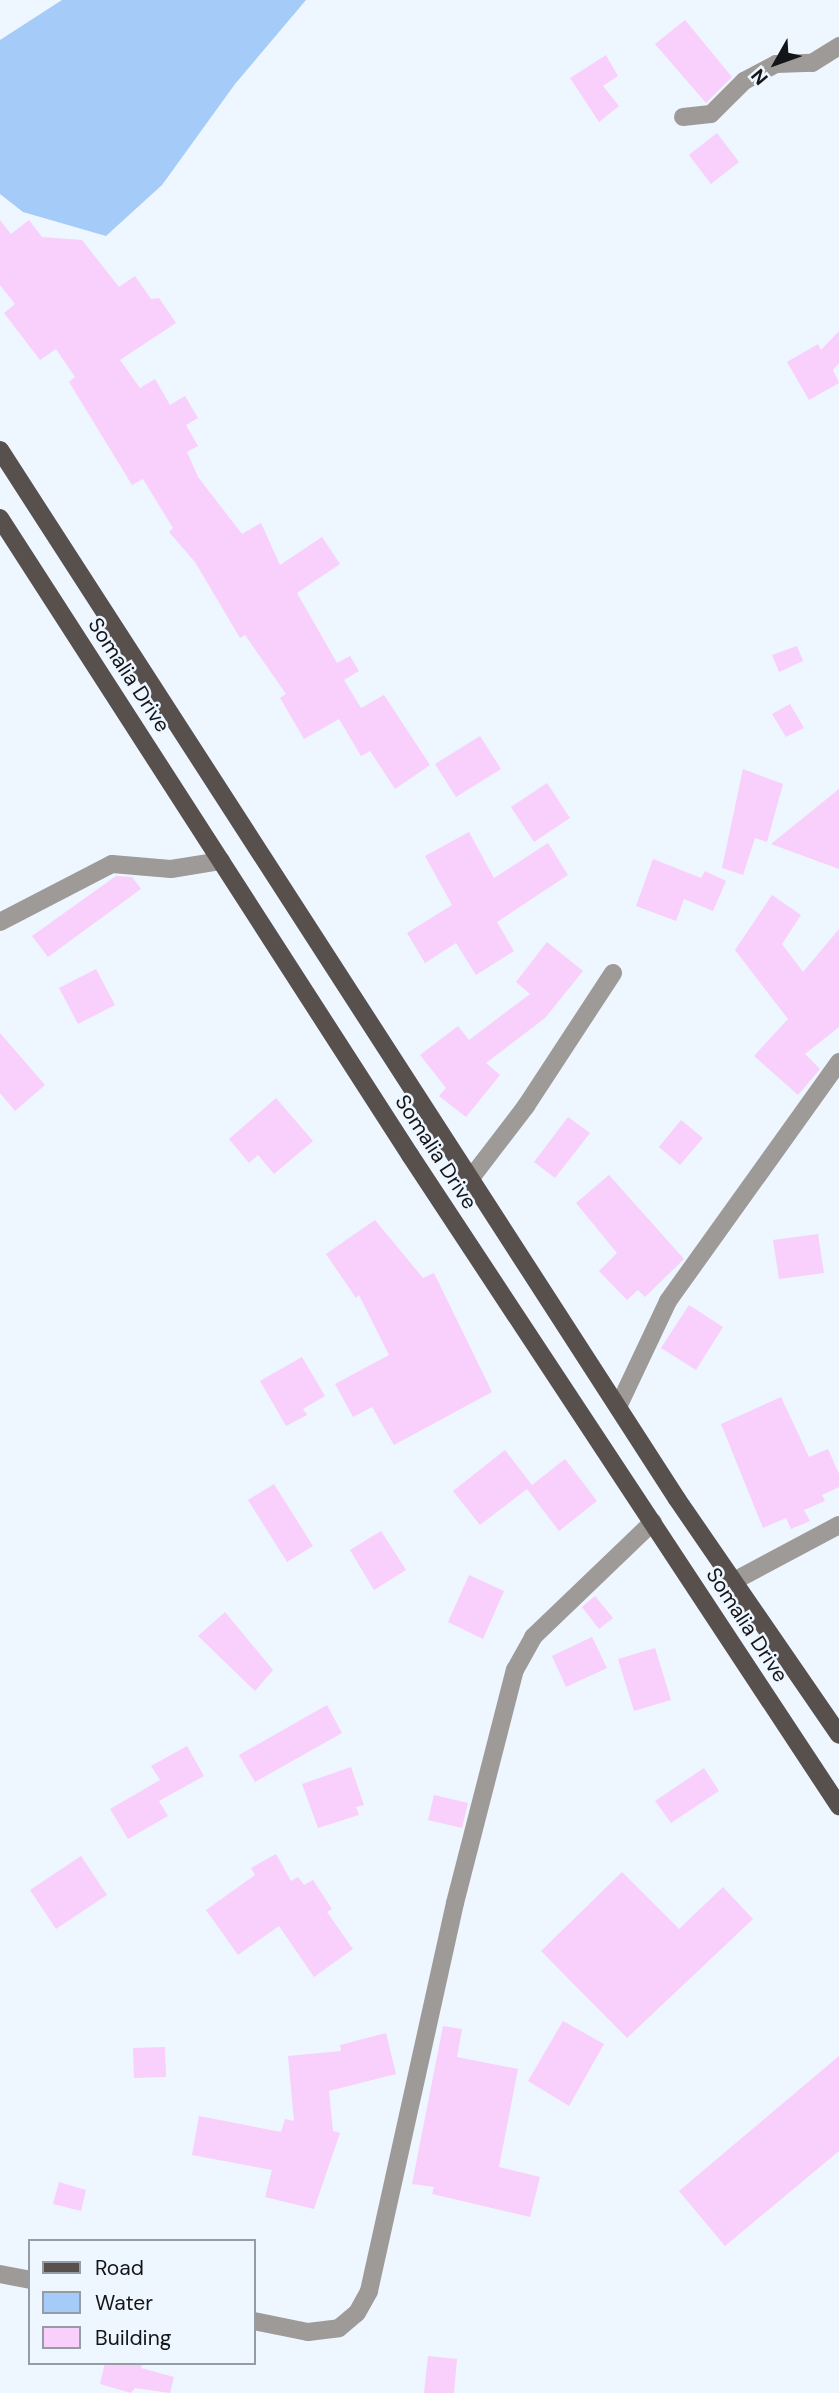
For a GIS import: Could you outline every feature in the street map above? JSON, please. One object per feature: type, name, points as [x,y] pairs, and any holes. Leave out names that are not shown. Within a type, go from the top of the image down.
[{"type":"main road","name":"Somalia Drive","points":[[0,450],[618,1406],[839,1735]]},
{"type":"main road","name":"Somalia Drive","points":[[0,518],[220,861],[839,1806]]},
{"type":"street","points":[[683,117],[711,114],[744,81],[776,64],[813,63],[839,46]]},
{"type":"street","points":[[0,922],[112,864],[171,869],[220,861]]},
{"type":"street","points":[[471,1178],[526,1106],[613,973]]},
{"type":"street","points":[[618,1406],[668,1301],[839,1062]]},
{"type":"street","points":[[256,2322],[308,2332],[339,2328],[358,2313],[369,2291],[455,1903],[515,1670],[533,1637],[653,1522]]},
{"type":"street","points":[[734,1581],[839,1525]]},
{"type":"street","points":[[0,2274],[28,2280]]},
{"type":"water","points":[[62,0],[306,0],[235,84],[162,185],[106,236],[23,212],[0,194],[0,40]]},
{"type":"building","points":[[685,20],[732,77],[706,103],[655,44]]},
{"type":"building","points":[[606,55],[618,76],[603,86],[619,106],[599,122],[570,78]]},
{"type":"building","points":[[717,133],[739,162],[711,184],[689,155]]},
{"type":"building","points":[[0,220],[11,234],[29,220],[42,237],[82,240],[119,287],[135,276],[151,299],[159,298],[176,323],[120,360],[140,388],[155,379],[170,405],[185,396],[198,418],[186,425],[198,446],[187,452],[198,477],[242,534],[261,523],[280,565],[322,537],[340,564],[297,593],[337,663],[350,656],[359,671],[344,680],[361,708],[384,695],[430,765],[395,789],[370,751],[361,756],[339,719],[304,739],[280,698],[286,694],[245,635],[240,638],[195,562],[169,532],[173,528],[143,479],[132,485],[69,382],[75,377],[56,349],[40,360],[4,313],[15,304],[0,285]]},
{"type":"building","points":[[839,331],[839,363],[833,370],[839,383],[809,400],[787,362],[818,344],[821,350]]},
{"type":"building","points":[[797,646],[803,661],[779,672],[772,655]]},
{"type":"building","points":[[790,704],[804,728],[786,737],[772,714]]},
{"type":"building","points":[[480,736],[501,769],[456,797],[435,764]]},
{"type":"building","points":[[743,769],[783,784],[767,842],[755,838],[743,875],[722,868]]},
{"type":"building","points":[[547,783],[570,818],[534,842],[511,807]]},
{"type":"building","points":[[839,789],[839,869],[771,844]]},
{"type":"building","points":[[469,832],[494,878],[548,843],[568,875],[497,922],[514,951],[476,975],[456,943],[425,963],[407,933],[452,905],[425,856]]},
{"type":"building","points":[[653,859],[701,878],[705,871],[726,881],[713,911],[684,899],[676,921],[636,906]]},
{"type":"building","points":[[116,876],[132,877],[141,889],[48,957],[32,936]]},
{"type":"building","points":[[772,895],[801,915],[782,944],[803,972],[839,929],[839,1027],[805,1054],[820,1069],[798,1095],[754,1056],[788,1019],[735,950]]},
{"type":"building","points":[[547,942],[583,971],[545,1018],[486,1063],[500,1075],[466,1117],[439,1096],[446,1088],[420,1055],[458,1026],[469,1040],[530,994],[516,982]]},
{"type":"building","points":[[96,969],[115,1005],[78,1024],[59,988]]},
{"type":"building","points":[[0,1033],[45,1085],[15,1111],[0,1093]]},
{"type":"building","points":[[276,1098],[313,1141],[274,1174],[258,1155],[249,1163],[229,1139]]},
{"type":"building","points":[[568,1117],[590,1133],[555,1178],[534,1162]]},
{"type":"building","points":[[681,1120],[703,1138],[680,1165],[659,1147]]},
{"type":"building","points":[[609,1175],[684,1259],[645,1297],[638,1290],[627,1300],[599,1271],[617,1253],[576,1203]]},
{"type":"building","points":[[375,1220],[423,1278],[434,1273],[492,1392],[394,1445],[372,1407],[353,1417],[335,1384],[389,1355],[359,1295],[356,1298],[326,1254]]},
{"type":"building","points":[[818,1234],[824,1273],[779,1279],[773,1240]]},
{"type":"building","points":[[689,1305],[723,1327],[696,1370],[661,1348]]},
{"type":"building","points":[[302,1357],[325,1396],[303,1409],[307,1415],[286,1426],[260,1381]]},
{"type":"building","points":[[781,1397],[809,1457],[828,1449],[839,1474],[839,1487],[822,1495],[825,1501],[804,1510],[810,1521],[791,1529],[786,1518],[763,1528],[721,1424]]},
{"type":"building","points":[[505,1450],[532,1485],[565,1459],[597,1501],[559,1531],[527,1489],[480,1525],[453,1491]]},
{"type":"building","points":[[274,1484],[313,1546],[287,1562],[248,1500]]},
{"type":"building","points":[[381,1531],[406,1570],[374,1590],[350,1550]]},
{"type":"building","points":[[469,1575],[504,1591],[483,1639],[448,1622]]},
{"type":"building","points":[[595,1596],[613,1618],[599,1629],[582,1607]]},
{"type":"building","points":[[225,1612],[273,1670],[255,1691],[198,1636]]},
{"type":"building","points":[[592,1637],[607,1668],[566,1687],[552,1656]]},
{"type":"building","points":[[655,1648],[671,1700],[634,1711],[618,1659]]},
{"type":"building","points":[[327,1705],[342,1733],[255,1782],[239,1755]]},
{"type":"building","points":[[187,1746],[204,1776],[159,1801],[168,1816],[128,1839],[110,1809],[160,1780],[151,1766]]},
{"type":"building","points":[[351,1767],[364,1805],[356,1807],[359,1815],[318,1828],[302,1784]]},
{"type":"building","points":[[704,1768],[719,1791],[671,1823],[655,1801]]},
{"type":"building","points":[[434,1795],[468,1803],[462,1828],[428,1820]]},
{"type":"building","points":[[276,1854],[291,1881],[298,1877],[304,1885],[313,1880],[332,1909],[327,1912],[353,1949],[314,1977],[279,1926],[238,1955],[206,1910],[255,1875],[251,1868]]},
{"type":"building","points":[[81,1856],[107,1895],[56,1929],[30,1890]]},
{"type":"building","points":[[622,1872],[679,1929],[723,1887],[753,1919],[627,2038],[541,1951]]},
{"type":"building","points":[[563,2021],[604,2044],[569,2106],[528,2081]]},
{"type":"building","points":[[443,2026],[462,2029],[457,2057],[518,2069],[499,2167],[540,2177],[530,2217],[432,2194],[434,2187],[412,2184]]},
{"type":"building","points":[[386,2033],[396,2074],[329,2091],[333,2131],[340,2133],[314,2209],[265,2197],[272,2170],[192,2155],[199,2116],[281,2132],[285,2119],[294,2121],[288,2056],[341,2051],[340,2045]]},
{"type":"building","points":[[165,2047],[166,2077],[134,2078],[133,2048]]},
{"type":"building","points":[[839,2056],[839,2151],[725,2246],[679,2191]]},
{"type":"building","points":[[59,2182],[86,2190],[81,2211],[53,2204]]},
{"type":"building","points":[[428,2356],[457,2359],[454,2393],[424,2393]]},
{"type":"building","points":[[105,2365],[142,2365],[141,2368],[174,2377],[170,2393],[135,2388],[131,2393],[100,2384]]}]
